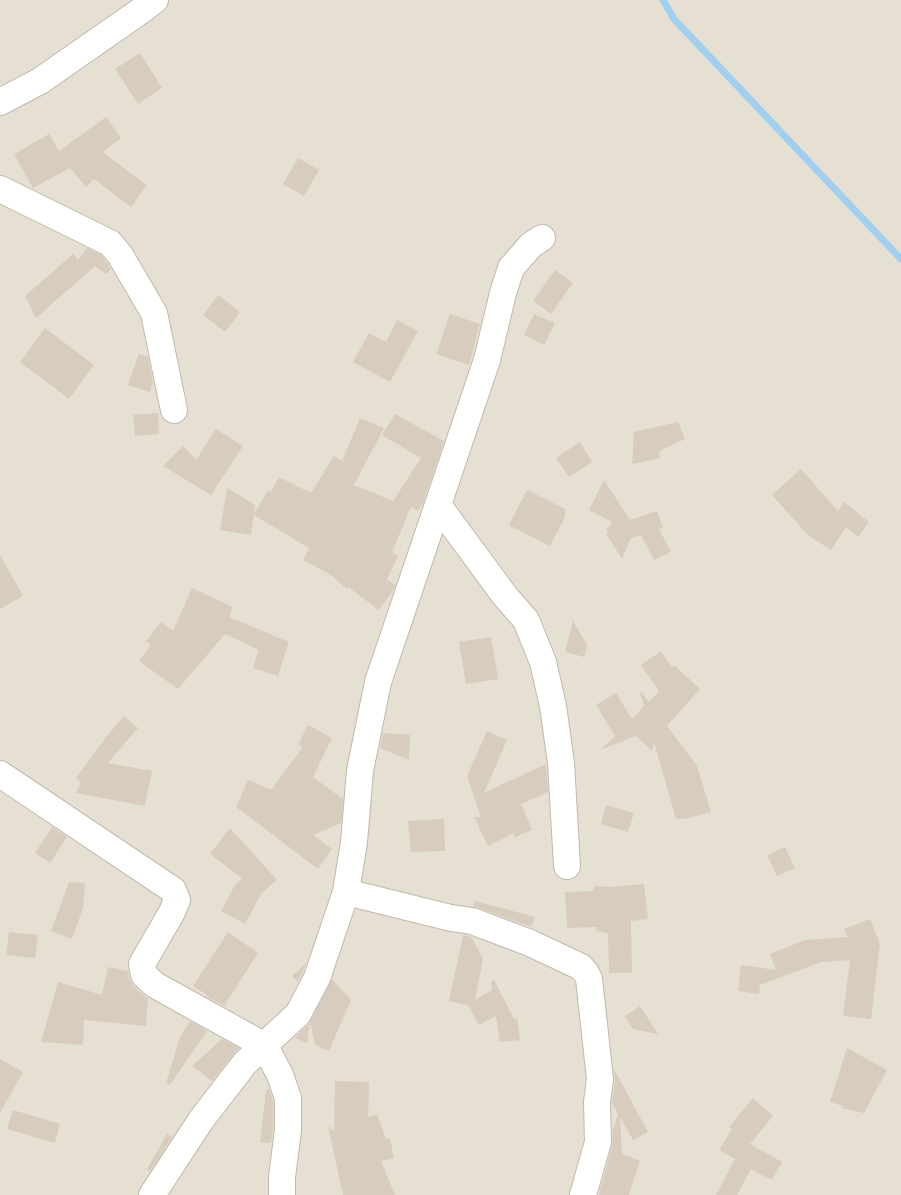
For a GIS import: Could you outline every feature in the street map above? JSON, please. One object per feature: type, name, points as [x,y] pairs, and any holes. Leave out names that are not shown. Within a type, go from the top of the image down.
[{"type":"street","points":[[0,102],[40,81],[154,0]]},
{"type":"street","points":[[0,189],[110,243],[120,255],[153,312],[174,410]]},
{"type":"street","points":[[152,1195],[201,1120],[245,1063],[298,1014],[317,978],[346,892],[354,842],[360,771],[378,682],[487,360],[503,293],[512,268],[531,245],[542,238]]},
{"type":"street","points":[[438,505],[505,596],[526,620],[543,662],[553,706],[561,763],[567,866]]},
{"type":"street","points":[[0,774],[172,890],[177,900],[142,964],[144,975],[155,985],[265,1046],[288,1098],[288,1130],[282,1195]]},
{"type":"street","points":[[346,892],[472,921],[530,942],[581,967],[586,973],[592,1000],[600,1079],[597,1101],[598,1142],[583,1195]]},
{"type":"shaded area","points":[[0,0],[901,0],[901,1195],[0,1195]]},
{"type":"building","points":[[140,53],[162,88],[138,104],[115,69]]},
{"type":"building","points":[[106,117],[121,138],[102,152],[147,185],[131,207],[94,179],[86,187],[70,168],[33,188],[14,154],[49,134],[59,151]]},
{"type":"building","points":[[298,158],[319,170],[304,196],[283,184]]},
{"type":"building","points":[[87,248],[101,255],[111,269],[106,274],[95,266],[36,318],[25,296],[73,254],[78,260]]},
{"type":"building","points":[[555,270],[573,283],[551,314],[533,301]]},
{"type":"building","points":[[218,295],[240,312],[225,332],[203,315]]},
{"type":"building","points":[[450,314],[480,324],[469,365],[436,354]]},
{"type":"building","points":[[534,314],[555,323],[544,345],[524,335]]},
{"type":"building","points":[[397,320],[418,331],[390,382],[353,362],[369,333],[386,342]]},
{"type":"building","points":[[45,328],[94,365],[69,399],[20,362]]},
{"type":"building","points":[[139,354],[148,357],[153,382],[150,392],[128,385]]},
{"type":"building","points":[[158,413],[159,434],[135,436],[133,415]]},
{"type":"building","points":[[395,414],[444,441],[423,503],[418,511],[411,507],[392,552],[398,556],[387,579],[395,585],[379,610],[348,587],[347,589],[331,575],[303,560],[309,548],[254,515],[251,535],[220,530],[227,488],[255,505],[254,514],[268,490],[271,492],[279,477],[311,493],[334,456],[342,461],[360,418],[384,428],[354,485],[393,501],[421,458],[382,435]]},
{"type":"building","points":[[678,422],[685,439],[659,451],[660,458],[632,464],[634,432]]},
{"type":"building","points":[[216,429],[243,446],[211,495],[163,466],[183,446],[196,460]]},
{"type":"building","points":[[580,442],[592,462],[569,477],[556,458]]},
{"type":"building","points":[[801,469],[838,511],[844,502],[869,522],[858,537],[846,527],[831,550],[808,535],[772,495]]},
{"type":"building","points":[[604,480],[630,520],[657,511],[663,528],[659,529],[671,552],[654,560],[641,535],[631,538],[622,559],[607,535],[606,528],[612,522],[589,510]]},
{"type":"building","points":[[527,490],[565,509],[565,517],[550,546],[509,525]]},
{"type":"building","points":[[0,555],[23,596],[0,609]]},
{"type":"building","points":[[192,588],[233,607],[229,617],[289,642],[278,676],[253,668],[259,650],[225,634],[178,689],[139,661],[151,645],[146,641],[161,622],[173,631]]},
{"type":"building","points":[[573,621],[587,645],[584,657],[565,652]]},
{"type":"building","points":[[491,637],[498,679],[466,684],[459,642]]},
{"type":"building","points":[[661,651],[672,667],[674,665],[700,689],[667,726],[697,766],[711,812],[684,819],[676,819],[654,742],[652,751],[636,736],[600,750],[615,736],[596,705],[616,693],[632,719],[644,706],[640,693],[649,702],[659,691],[641,665]]},
{"type":"building","points":[[124,716],[138,728],[108,763],[152,771],[145,806],[76,793],[81,782],[76,778]]},
{"type":"building","points":[[308,725],[332,738],[313,777],[343,799],[341,823],[313,835],[332,849],[318,869],[236,807],[248,780],[271,790],[303,747],[298,745]]},
{"type":"building","points":[[487,731],[507,740],[484,793],[546,764],[548,792],[521,804],[532,830],[515,837],[513,833],[488,846],[474,817],[481,817],[467,776]]},
{"type":"building","points":[[383,733],[410,735],[409,760],[380,748]]},
{"type":"building","points":[[606,805],[634,813],[628,832],[601,824]]},
{"type":"building","points":[[444,819],[445,851],[411,852],[408,821]]},
{"type":"building","points":[[52,827],[67,837],[50,863],[35,853]]},
{"type":"building","points":[[230,828],[277,880],[261,894],[245,924],[221,911],[235,885],[242,878],[210,854]]},
{"type":"building","points":[[785,847],[795,868],[777,876],[767,855]]},
{"type":"building","points":[[69,882],[85,883],[83,908],[72,939],[51,931]]},
{"type":"building","points":[[644,884],[648,919],[631,921],[632,973],[609,973],[608,933],[596,931],[597,927],[567,928],[565,892],[594,891],[594,886]]},
{"type":"building","points":[[475,901],[535,917],[531,927],[473,906]]},
{"type":"building","points":[[870,919],[880,944],[871,1019],[843,1016],[850,960],[821,962],[760,985],[759,994],[738,991],[741,965],[776,970],[770,954],[805,940],[848,937],[844,929]]},
{"type":"building","points":[[9,932],[38,935],[35,958],[6,955]]},
{"type":"building","points":[[228,932],[258,953],[224,1006],[193,986]]},
{"type":"building","points":[[463,935],[486,942],[472,938],[483,959],[475,1000],[492,990],[491,981],[494,980],[514,1019],[517,1018],[520,1040],[500,1042],[496,1016],[479,1025],[468,1005],[449,1001]]},
{"type":"building","points":[[306,963],[303,972],[298,982],[292,976]]},
{"type":"building","points":[[108,967],[128,970],[133,986],[148,999],[146,1026],[84,1020],[83,1045],[41,1042],[58,982],[102,995]]},
{"type":"building","points":[[332,979],[351,1000],[329,1051],[315,1045],[310,1022]]},
{"type":"building","points":[[640,1006],[658,1034],[633,1029],[625,1016]]},
{"type":"building","points":[[190,1021],[207,1031],[170,1085],[166,1083],[180,1037]]},
{"type":"building","points":[[310,1023],[307,1043],[295,1038]]},
{"type":"building","points":[[222,1039],[239,1048],[212,1081],[192,1066]]},
{"type":"building","points":[[847,1048],[887,1070],[864,1113],[842,1108],[843,1106],[830,1102]]},
{"type":"building","points":[[0,1059],[23,1072],[0,1113]]},
{"type":"building","points":[[614,1069],[648,1132],[633,1140],[620,1117],[622,1154],[640,1161],[629,1195],[599,1195],[618,1114],[612,1103]]},
{"type":"building","points":[[335,1081],[369,1082],[368,1117],[377,1114],[386,1139],[390,1138],[394,1158],[381,1161],[395,1195],[343,1195],[328,1126],[334,1131]]},
{"type":"building","points":[[269,1088],[273,1101],[271,1143],[260,1142],[266,1091]]},
{"type":"building","points":[[753,1098],[773,1116],[750,1144],[782,1162],[772,1180],[751,1169],[737,1195],[716,1195],[735,1159],[719,1150],[732,1129],[729,1127]]},
{"type":"building","points":[[13,1110],[60,1124],[55,1143],[7,1129]]},
{"type":"building","points":[[167,1134],[172,1137],[150,1171],[147,1169]]},
{"type":"waterway","points":[[663,0],[674,19],[901,259]]}]
